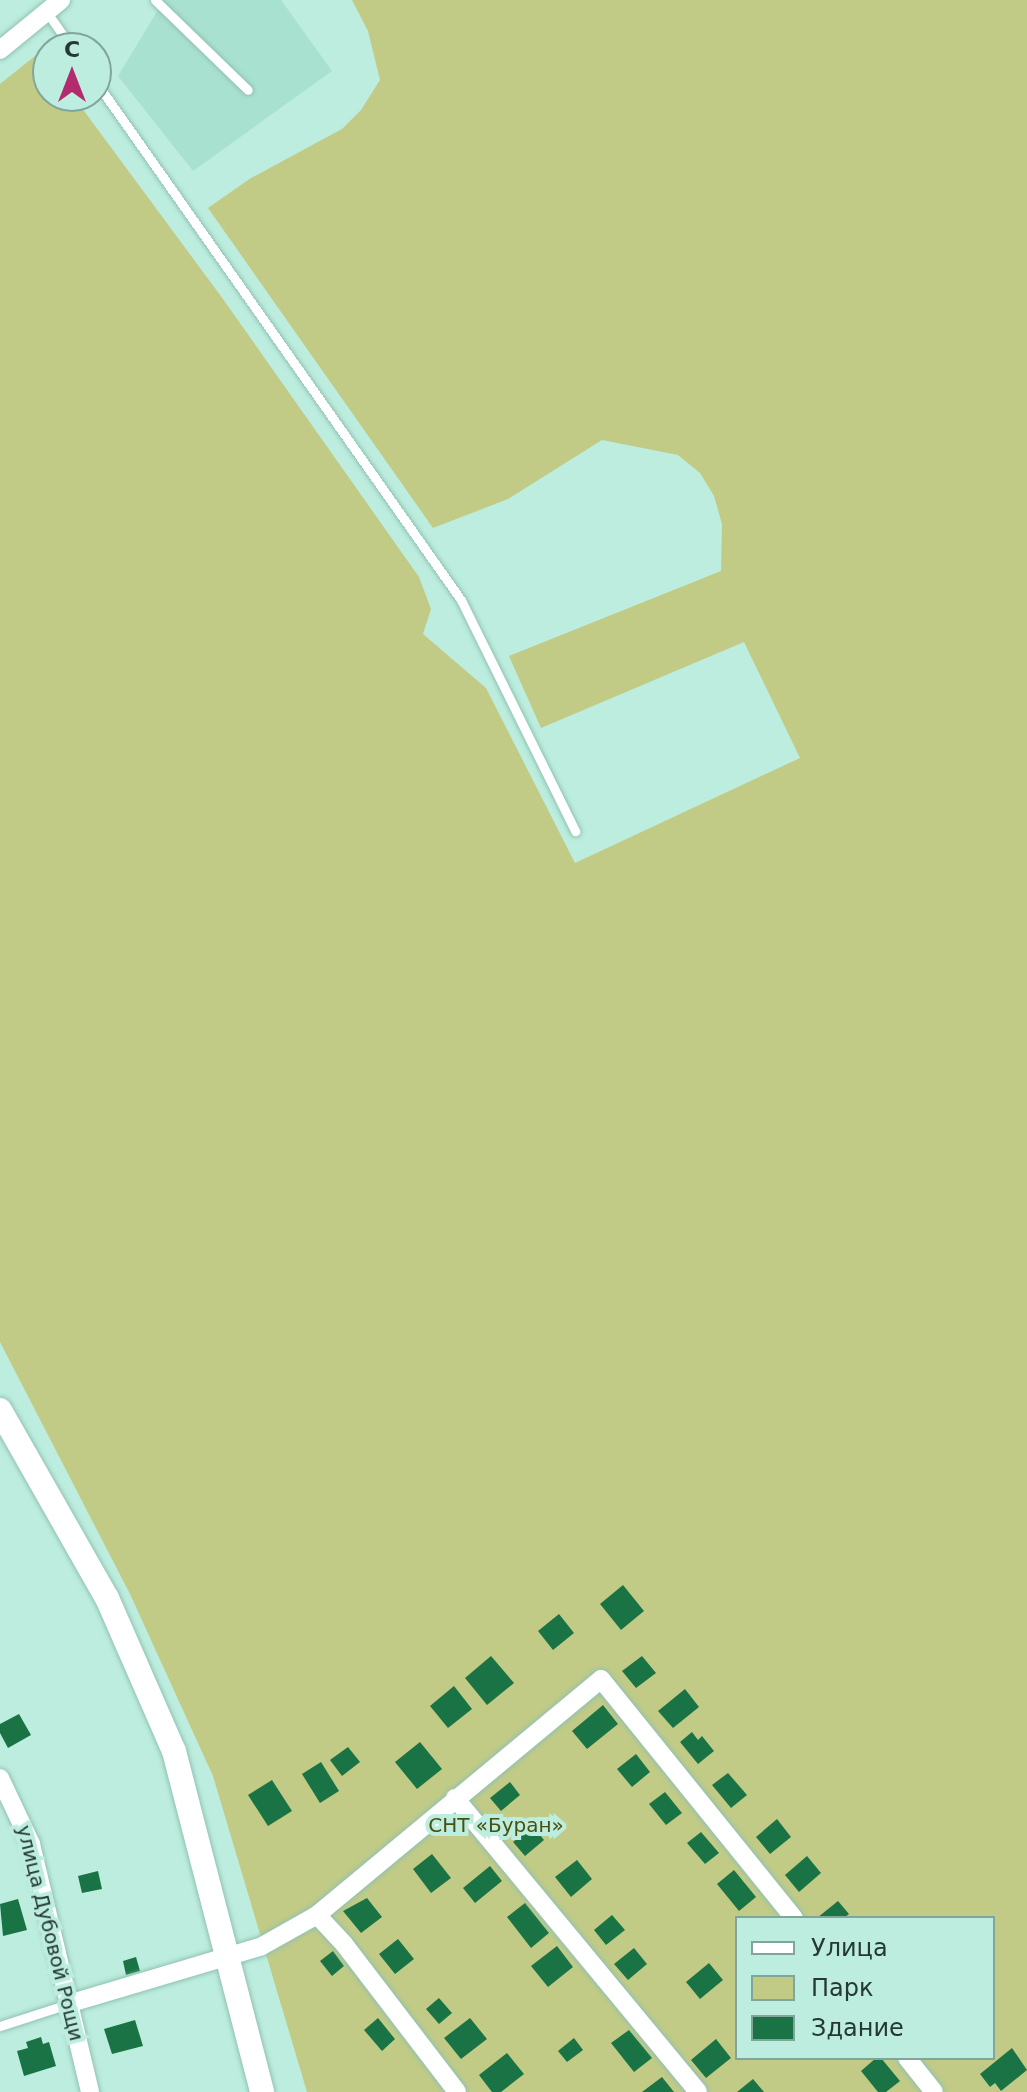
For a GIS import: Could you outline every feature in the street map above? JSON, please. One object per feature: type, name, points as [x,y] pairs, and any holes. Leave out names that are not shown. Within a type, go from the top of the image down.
[{"type":"street","points":[[0,50],[54,6]]},
{"type":"street","points":[[0,1410],[107,1598],[140,1666],[174,1751],[262,2092]]},
{"type":"street","points":[[68,2004],[262,1946],[317,1915],[601,1679],[792,1916]]},
{"type":"street","name":"улица Дубовой Рощи","points":[[0,1778],[31,1844],[90,2092]]},
{"type":"street","points":[[455,1798],[698,2092]]},
{"type":"street","points":[[317,1915],[344,1944],[457,2092]]},
{"type":"street","points":[[909,2060],[934,2092]]},
{"type":"lane","points":[[155,0],[248,90]]},
{"type":"lane","points":[[54,6],[65,32]]},
{"type":"lane","points":[[112,105],[461,600],[575,831]]},
{"type":"lane","points":[[0,2026],[68,2004]]},
{"type":"shaded area","points":[[164,0],[281,0],[332,71],[193,171],[118,76]]},
{"type":"green space","name":"СНТ «Буран»","points":[[352,0],[1027,0],[1027,2092],[307,2092],[213,1776],[130,1594],[0,1342],[0,84],[32,58],[32,112],[85,112],[223,299],[419,577],[431,609],[423,634],[486,688],[575,863],[800,758],[744,642],[541,728],[509,656],[721,571],[722,524],[714,496],[700,473],[678,455],[602,440],[508,499],[433,528],[208,208],[251,178],[342,129],[361,110],[380,80],[368,31]]},
{"type":"building","points":[[623,1585],[644,1611],[621,1630],[600,1604]]},
{"type":"building","points":[[559,1614],[574,1633],[553,1650],[538,1631]]},
{"type":"building","points":[[491,1656],[514,1683],[487,1705],[465,1678]]},
{"type":"building","points":[[642,1656],[656,1673],[636,1688],[622,1671]]},
{"type":"building","points":[[454,1686],[472,1709],[448,1728],[430,1706]]},
{"type":"building","points":[[685,1689],[699,1707],[673,1728],[658,1711]]},
{"type":"building","points":[[603,1705],[618,1724],[587,1749],[572,1731]]},
{"type":"building","points":[[19,1714],[31,1735],[8,1748],[0,1733],[0,1724]]},
{"type":"building","points":[[692,1732],[698,1740],[702,1736],[714,1751],[698,1764],[680,1742]]},
{"type":"building","points":[[420,1742],[442,1769],[417,1789],[395,1762]]},
{"type":"building","points":[[348,1747],[360,1762],[342,1776],[330,1760]]},
{"type":"building","points":[[636,1754],[650,1772],[632,1787],[617,1769]]},
{"type":"building","points":[[321,1762],[339,1791],[320,1803],[302,1774]]},
{"type":"building","points":[[728,1773],[747,1795],[731,1808],[712,1785]]},
{"type":"building","points":[[272,1780],[292,1811],[268,1826],[248,1795]]},
{"type":"building","points":[[510,1782],[520,1795],[501,1811],[490,1798]]},
{"type":"building","points":[[665,1792],[682,1813],[666,1825],[649,1804]]},
{"type":"building","points":[[777,1819],[791,1837],[770,1854],[756,1837]]},
{"type":"building","points":[[533,1826],[544,1840],[525,1856],[513,1842]]},
{"type":"building","points":[[701,1832],[719,1853],[705,1864],[687,1843]]},
{"type":"building","points":[[432,1854],[451,1878],[431,1893],[413,1869]]},
{"type":"building","points":[[807,1856],[821,1873],[799,1892],[785,1875]]},
{"type":"building","points":[[577,1860],[592,1879],[571,1897],[555,1877]]},
{"type":"building","points":[[490,1866],[502,1881],[475,1903],[463,1888]]},
{"type":"building","points":[[734,1870],[756,1897],[739,1911],[717,1884]]},
{"type":"building","points":[[98,1871],[102,1889],[82,1893],[78,1876]]},
{"type":"building","points":[[367,1898],[382,1917],[361,1933],[343,1911]]},
{"type":"building","points":[[18,1899],[27,1930],[3,1936],[0,1904]]},
{"type":"building","points":[[838,1901],[849,1914],[846,1916],[819,1916]]},
{"type":"building","points":[[525,1903],[549,1933],[531,1948],[507,1917]]},
{"type":"building","points":[[612,1915],[625,1930],[606,1945],[594,1930]]},
{"type":"building","points":[[398,1939],[414,1959],[395,1974],[379,1954]]},
{"type":"building","points":[[557,1946],[573,1967],[548,1987],[531,1966]]},
{"type":"building","points":[[634,1948],[647,1964],[628,1980],[614,1964]]},
{"type":"building","points":[[333,1951],[344,1966],[332,1976],[320,1961]]},
{"type":"building","points":[[136,1957],[140,1971],[126,1975],[123,1961]]},
{"type":"building","points":[[709,1963],[723,1980],[700,1999],[686,1982]]},
{"type":"building","points":[[439,1998],[452,2013],[439,2024],[426,2009]]},
{"type":"building","points":[[378,2018],[395,2039],[382,2051],[364,2030]]},
{"type":"building","points":[[470,2018],[487,2039],[461,2059],[444,2038]]},
{"type":"building","points":[[135,2020],[143,2046],[112,2054],[104,2029]]},
{"type":"building","points":[[629,2030],[652,2058],[634,2072],[611,2043]]},
{"type":"building","points":[[41,2037],[43,2044],[49,2042],[56,2066],[24,2076],[17,2051],[28,2048],[26,2042]]},
{"type":"building","points":[[574,2038],[583,2050],[567,2062],[558,2051]]},
{"type":"building","points":[[716,2039],[731,2058],[706,2078],[691,2060]]},
{"type":"building","points":[[1012,2048],[1027,2070],[1001,2091],[995,2083],[990,2087],[980,2074]]},
{"type":"building","points":[[507,2053],[524,2074],[501,2092],[492,2092],[479,2075]]},
{"type":"building","points":[[874,2060],[883,2060],[900,2081],[886,2092],[878,2092],[861,2071]]},
{"type":"building","points":[[662,2077],[674,2092],[642,2092]]},
{"type":"building","points":[[753,2079],[764,2092],[737,2092]]}]
